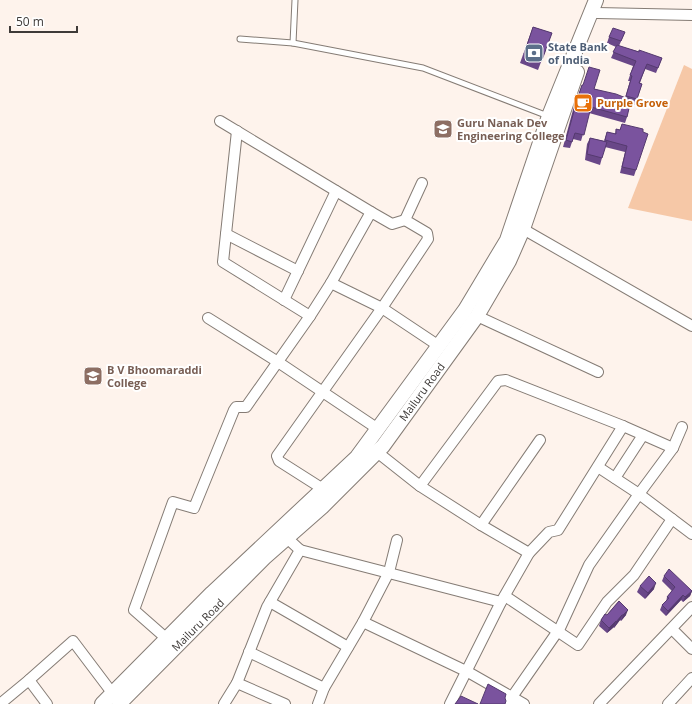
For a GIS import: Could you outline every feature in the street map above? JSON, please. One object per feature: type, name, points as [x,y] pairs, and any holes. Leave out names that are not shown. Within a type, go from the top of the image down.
[{"type":"street","name":"Mailuru Road","points":[[116,699],[179,643],[264,558],[322,507],[377,452],[477,316],[509,261],[523,229],[554,117],[597,7],[603,0]]},
{"type":"street","points":[[597,7],[692,14]]},
{"type":"street","points":[[102,704],[116,699],[167,639],[212,593],[357,457],[472,300],[507,240],[554,117]]},
{"type":"street","points":[[220,121],[392,224],[405,220],[427,233],[428,239],[382,308],[277,458],[279,462],[322,489]]},
{"type":"street","points":[[237,131],[223,262],[310,316]]},
{"type":"street","points":[[405,220],[422,182]]},
{"type":"street","points":[[284,300],[336,191]]},
{"type":"street","points":[[167,639],[134,610],[173,502],[194,508],[234,410],[236,407],[246,406],[310,316],[331,283],[371,212]]},
{"type":"street","points":[[523,229],[692,326]]},
{"type":"street","points":[[226,234],[298,271]]},
{"type":"street","points":[[331,283],[382,308],[439,346]]},
{"type":"street","points":[[477,316],[598,372]]},
{"type":"street","points":[[208,318],[278,362],[378,429]]},
{"type":"street","points":[[420,486],[498,381],[506,380],[623,426],[673,448]]},
{"type":"street","points":[[450,704],[468,672],[503,599],[529,553],[549,532],[558,530],[623,426]]},
{"type":"street","points":[[510,701],[557,632],[589,565],[673,448],[682,426]]},
{"type":"street","points":[[615,478],[643,435]]},
{"type":"street","points":[[481,525],[540,440]]},
{"type":"street","points":[[377,452],[420,486],[481,525],[529,553]]},
{"type":"street","points":[[598,467],[639,494],[692,534]]},
{"type":"street","points":[[286,538],[300,550],[389,572],[440,587],[503,599],[576,644],[579,644],[603,608],[629,581],[672,519]]},
{"type":"street","points":[[318,704],[324,688],[363,622],[389,572],[397,540]]},
{"type":"street","points":[[224,704],[238,683],[270,602],[300,550]]},
{"type":"street","points":[[270,602],[348,647]]},
{"type":"street","points":[[599,704],[692,607]]},
{"type":"street","points":[[363,622],[468,672],[510,701],[524,704]]},
{"type":"street","points":[[672,629],[692,649]]},
{"type":"street","points":[[0,704],[30,680],[73,641],[116,699]]},
{"type":"street","points":[[249,652],[324,688]]},
{"type":"street","points":[[668,704],[692,678]]},
{"type":"street","points":[[30,680],[47,704]]},
{"type":"street","points":[[238,683],[285,704]]},
{"type":"lane","points":[[292,43],[295,0]]},
{"type":"lane","points":[[240,39],[292,43],[423,68],[554,117]]},
{"type":"shaded area","points":[[684,65],[692,69],[692,221],[628,208]]},
{"type":"building","name":"State Bank of India","points":[[533,27],[552,33],[542,60],[524,54]]},
{"type":"building","points":[[613,28],[625,32],[621,41],[609,37]]},
{"type":"building","points":[[617,45],[639,52],[639,50],[662,58],[658,68],[647,64],[639,83],[642,84],[637,99],[626,96],[632,76],[630,75],[636,61],[613,52]]},
{"type":"building","points":[[589,67],[600,70],[594,89],[616,94],[631,100],[627,117],[591,107],[584,135],[575,133],[572,142],[566,140],[577,100]]},
{"type":"building","points":[[622,124],[643,129],[643,132],[648,134],[636,170],[622,167],[627,146],[605,140],[607,132],[616,134],[616,129],[620,130]]},
{"type":"building","points":[[590,138],[607,142],[602,158],[587,154]]},
{"type":"building","points":[[669,569],[692,591],[685,597],[683,595],[668,611],[662,605],[669,598],[667,597],[675,587],[664,576]]},
{"type":"building","points":[[649,576],[656,583],[648,593],[640,586]]},
{"type":"building","points":[[619,601],[628,610],[609,628],[601,620],[605,614],[607,615]]},
{"type":"building","points":[[488,684],[506,694],[505,704],[480,704]]},
{"type":"building","points":[[461,696],[478,704],[455,704]]},
{"type":"place","name":"State Bank of India","points":[[534,53]]},
{"type":"place","name":"Purple Grove","points":[[583,103]]},
{"type":"place","name":"Guru Nanak Dev Engineering College","points":[[443,129]]},
{"type":"place","name":"B V Bhoomaraddi College","points":[[93,376]]}]
